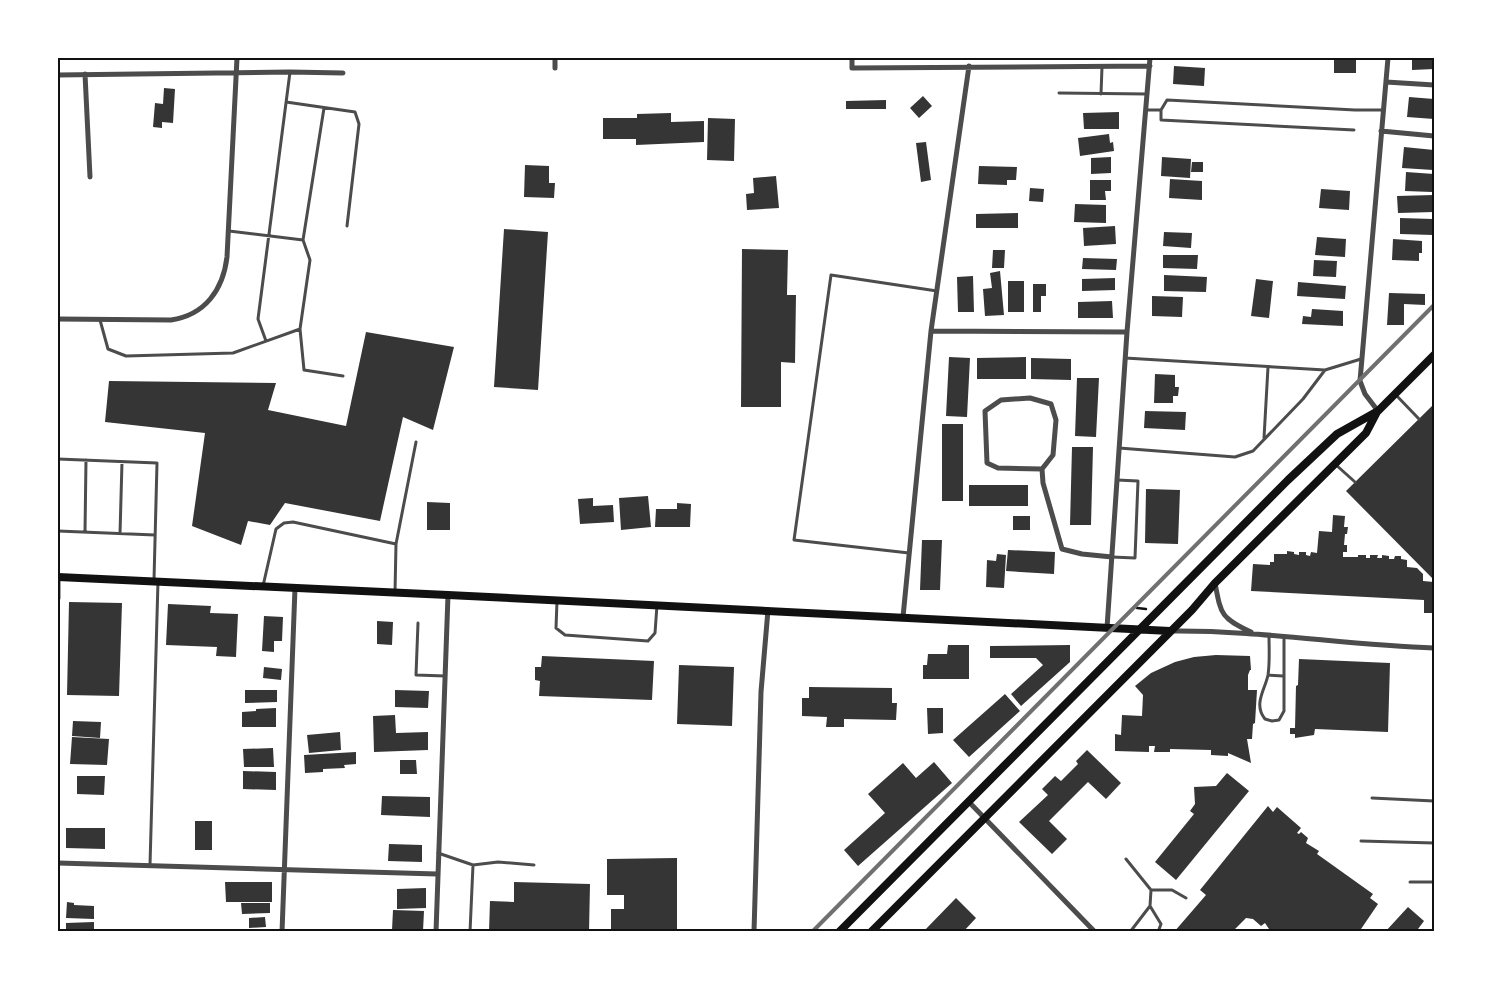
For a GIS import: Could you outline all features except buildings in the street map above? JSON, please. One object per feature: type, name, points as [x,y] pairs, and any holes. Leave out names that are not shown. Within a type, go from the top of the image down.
[{"type":"main road","points":[[845,929],[1235,531],[1330,440],[1337,434],[1378,411],[1434,355]]},
{"type":"main road","points":[[871,932],[1366,433],[1378,411]]},
{"type":"main road","points":[[58,577],[1170,631]]},
{"type":"street","points":[[58,319],[171,320],[191,316],[209,301],[220,285],[226,266],[229,231],[237,58]]},
{"type":"street","points":[[555,58],[555,68]]},
{"type":"street","points":[[852,58],[852,68],[1150,66]]},
{"type":"street","points":[[1106,628],[1127,332],[1150,58]]},
{"type":"street","points":[[1378,411],[1365,394],[1360,381],[1388,58]]},
{"type":"street","points":[[903,617],[931,331],[969,66]]},
{"type":"street","points":[[58,75],[343,73]]},
{"type":"street","points":[[85,74],[90,177]]},
{"type":"street","points":[[1386,82],[1434,85]]},
{"type":"street","points":[[1381,131],[1434,136]]},
{"type":"street","points":[[931,331],[1127,332]]},
{"type":"street","points":[[1042,469],[998,468],[987,462],[985,411],[1001,400],[1030,398],[1051,404],[1056,420],[1053,455],[1042,469],[1043,483],[1062,549],[1082,554],[1112,557]]},
{"type":"street","points":[[58,577],[58,598]]},
{"type":"street","points":[[1215,584],[1219,603],[1226,617],[1232,623],[1254,633]]},
{"type":"street","points":[[282,932],[295,588]]},
{"type":"street","points":[[436,932],[448,595]]},
{"type":"street","points":[[754,932],[761,692],[768,610]]},
{"type":"street","points":[[1170,631],[1254,633],[1434,648]]},
{"type":"street","points":[[968,802],[1095,932]]},
{"type":"street","points":[[58,863],[437,874]]},
{"type":"lane","points":[[1101,94],[1102,66]]},
{"type":"lane","points":[[266,341],[258,318],[290,72]]},
{"type":"lane","points":[[1059,93],[1147,94]]},
{"type":"lane","points":[[1354,130],[1161,120],[1161,110],[1167,100],[1383,110]]},
{"type":"lane","points":[[286,102],[355,112],[360,124],[347,226]]},
{"type":"lane","points":[[324,107],[303,240],[310,260],[300,329],[304,370],[343,376]]},
{"type":"lane","points":[[1146,110],[1161,110]]},
{"type":"lane","points":[[229,231],[303,240]]},
{"type":"lane","points":[[909,553],[794,540],[831,276],[936,291]]},
{"type":"lane","points":[[100,319],[108,349],[126,356],[233,353],[300,329]]},
{"type":"lane","points":[[1125,358],[1325,370],[1362,359]]},
{"type":"lane","points":[[1264,439],[1268,367]]},
{"type":"lane","points":[[1119,448],[1235,457],[1253,451],[1303,399],[1325,370]]},
{"type":"lane","points":[[1395,394],[1419,419]]},
{"type":"lane","points":[[395,593],[396,544],[416,442]]},
{"type":"lane","points":[[58,460],[157,463],[150,866]]},
{"type":"lane","points":[[86,460],[86,532]]},
{"type":"lane","points":[[120,534],[122,462]]},
{"type":"lane","points":[[1334,464],[1356,482]]},
{"type":"lane","points":[[1112,557],[1135,558],[1138,481],[1117,480]]},
{"type":"lane","points":[[263,586],[276,530],[284,523],[293,522],[396,544]]},
{"type":"lane","points":[[58,531],[155,535]]},
{"type":"lane","points":[[557,600],[556,628],[565,635],[648,641],[655,633],[657,605]]},
{"type":"lane","points":[[418,623],[416,675],[445,676]]},
{"type":"lane","points":[[1269,634],[1268,674],[1261,692],[1260,710],[1265,719],[1272,721],[1279,720],[1284,711],[1284,636]]},
{"type":"lane","points":[[1268,674],[1283,676]]},
{"type":"lane","points":[[1372,798],[1434,801]]},
{"type":"lane","points":[[1361,841],[1434,844]]},
{"type":"lane","points":[[438,853],[473,865],[498,862],[534,865]]},
{"type":"lane","points":[[1126,859],[1151,890],[1150,906],[1131,931]]},
{"type":"lane","points":[[470,932],[473,865]]},
{"type":"lane","points":[[1410,882],[1434,882]]},
{"type":"lane","points":[[1151,890],[1172,890],[1186,898]]},
{"type":"lane","points":[[1150,906],[1161,924],[1158,932]]},
{"type":"path","points":[[1137,608],[1148,609]]},
{"type":"railway","points":[[812,932],[1434,305]]}]
